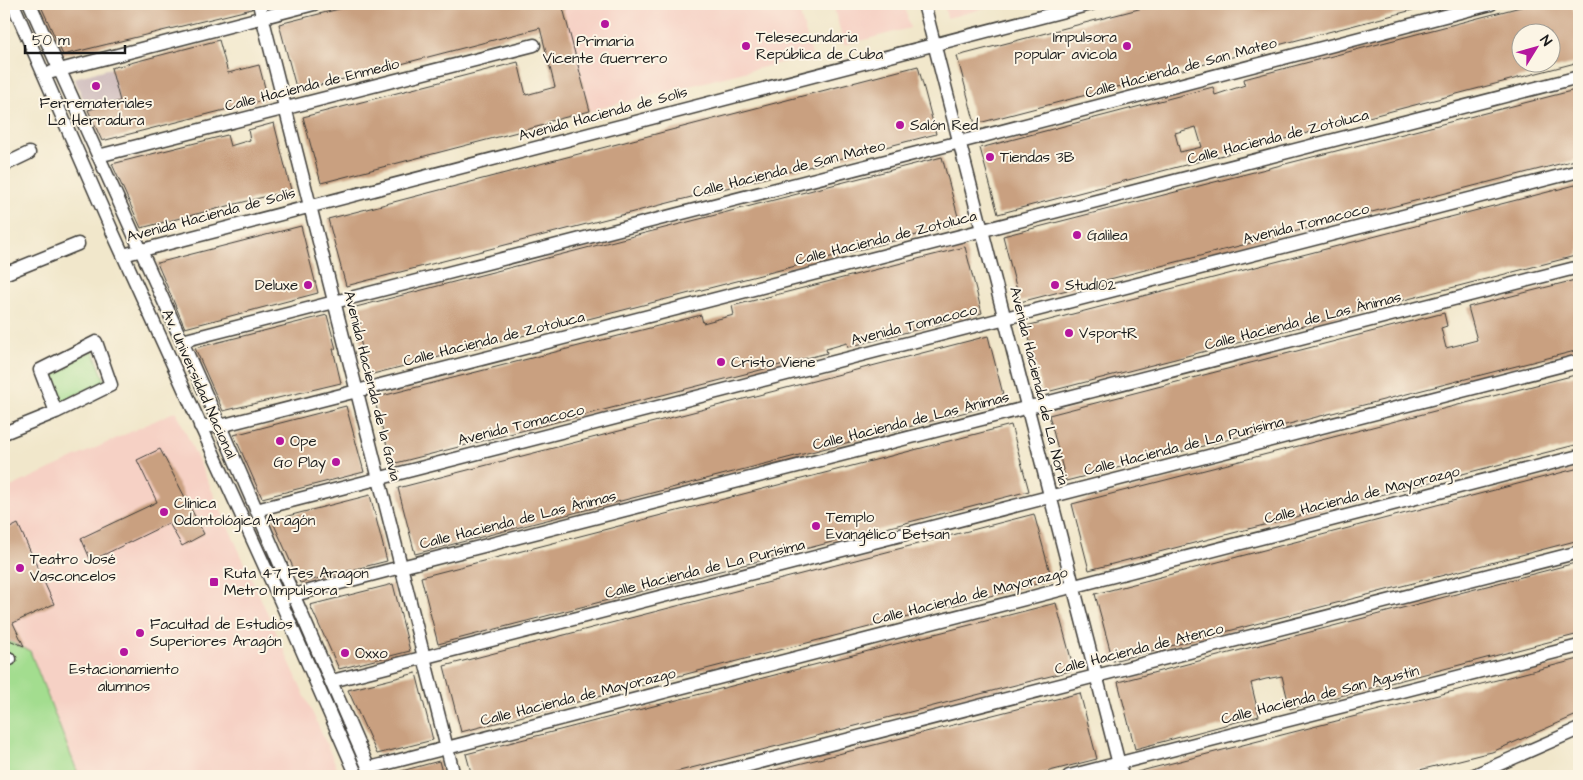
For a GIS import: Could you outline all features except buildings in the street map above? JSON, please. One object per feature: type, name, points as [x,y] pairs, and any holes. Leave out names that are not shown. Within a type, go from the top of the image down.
[{"type":"street","name":"Av. Universidad Nacional","points":[[14,4],[123,255],[280,600],[357,776]]},
{"type":"street","name":"Av. Universidad Nacional","points":[[30,4],[220,426],[371,772]]},
{"type":"street","name":"Avenida Hacienda de la Gavia","points":[[259,4],[454,776]]},
{"type":"street","points":[[45,74],[58,69],[314,4]]},
{"type":"street","name":"Avenida Hacienda de La Noria","points":[[924,4],[1120,770]]},
{"type":"street","name":"Avenida Hacienda de Solís","points":[[123,255],[1091,4]]},
{"type":"street","name":"Calle Hacienda de San Mateo","points":[[182,341],[1491,4]]},
{"type":"street","name":"Calle Hacienda de Enmedio","points":[[98,156],[534,45]]},
{"type":"street","name":"Calle Hacienda de Zotoluca","points":[[200,426],[220,426],[1579,77]]},
{"type":"street","points":[[4,165],[30,153]]},
{"type":"street","name":"Avenida Tomacoco","points":[[256,510],[1579,171]]},
{"type":"street","points":[[4,274],[78,244]]},
{"type":"street","name":"Calle Hacienda de Las Ánimas","points":[[280,600],[401,567],[1579,267]]},
{"type":"street","points":[[4,433],[56,412],[111,385],[96,342],[40,370],[56,412]]},
{"type":"street","name":"Calle Hacienda de La Purísima","points":[[332,681],[1579,361]]},
{"type":"street","name":"Calle Hacienda de Mayorazgo","points":[[371,772],[447,748],[1579,456]]},
{"type":"street","name":"Calle Hacienda de Atenco","points":[[706,776],[1579,552]]},
{"type":"street","name":"Calle Hacienda de San Agustín","points":[[1069,776],[1120,770],[1579,646]]},
{"type":"street","points":[[4,656],[10,659],[4,662]]},
{"type":"street","points":[[1472,776],[1579,729]]},
{"type":"street","points":[[1461,776],[1485,770]]},
{"type":"shaded area","points":[[562,4],[797,4],[812,55],[590,111]]},
{"type":"shaded area","points":[[833,4],[904,4],[910,28],[844,45]]},
{"type":"shaded area","points":[[944,4],[1003,4],[947,18]]},
{"type":"shaded area","name":"Ferremateriales La Herradura","points":[[111,68],[120,101],[88,110],[74,78]]},
{"type":"shaded area","name":"Facultad de Estudios Superiores Aragón","points":[[176,411],[341,776],[4,776],[4,490]]},
{"type":"green space","points":[[93,350],[105,381],[59,403],[48,372]]},
{"type":"green space","points":[[4,639],[30,651],[79,776],[4,776]]},
{"type":"place","name":"Primaria Vicente Guerrero","points":[[605,24]]},
{"type":"place","name":"Telesecundaria República de Cuba","points":[[746,46]]},
{"type":"place","name":"Impulsora popular avicola","points":[[1127,46]]},
{"type":"place","name":"Ferremateriales La Herradura","points":[[96,86]]},
{"type":"place","name":"Salón Red","points":[[900,125]]},
{"type":"place","name":"Tiendas 3B","points":[[990,157]]},
{"type":"place","name":"Galilea","points":[[1077,235]]},
{"type":"place","name":"Deluxe","points":[[308,285]]},
{"type":"place","name":"Stud102","points":[[1055,285]]},
{"type":"place","name":"VsportR","points":[[1069,333]]},
{"type":"place","name":"Cristo Viene","points":[[721,362]]},
{"type":"place","name":"Ope","points":[[280,441]]},
{"type":"place","name":"Go Play","points":[[336,462]]},
{"type":"place","name":"Clínica Odontológica Aragón","points":[[164,512]]},
{"type":"place","name":"Templo Evangélico Betsan","points":[[816,526]]},
{"type":"place","name":"Teatro José Vasconcelos","points":[[20,568]]},
{"type":"place","name":"Ruta 47 Fes Aragon Metro Impulsora","points":[[214,582]]},
{"type":"place","name":"Facultad de Estudios Superiores Aragón","points":[[140,633]]},
{"type":"place","name":"Estacionamiento alumnos","points":[[124,652]]},
{"type":"place","name":"Oxxo","points":[[345,653]]}]
